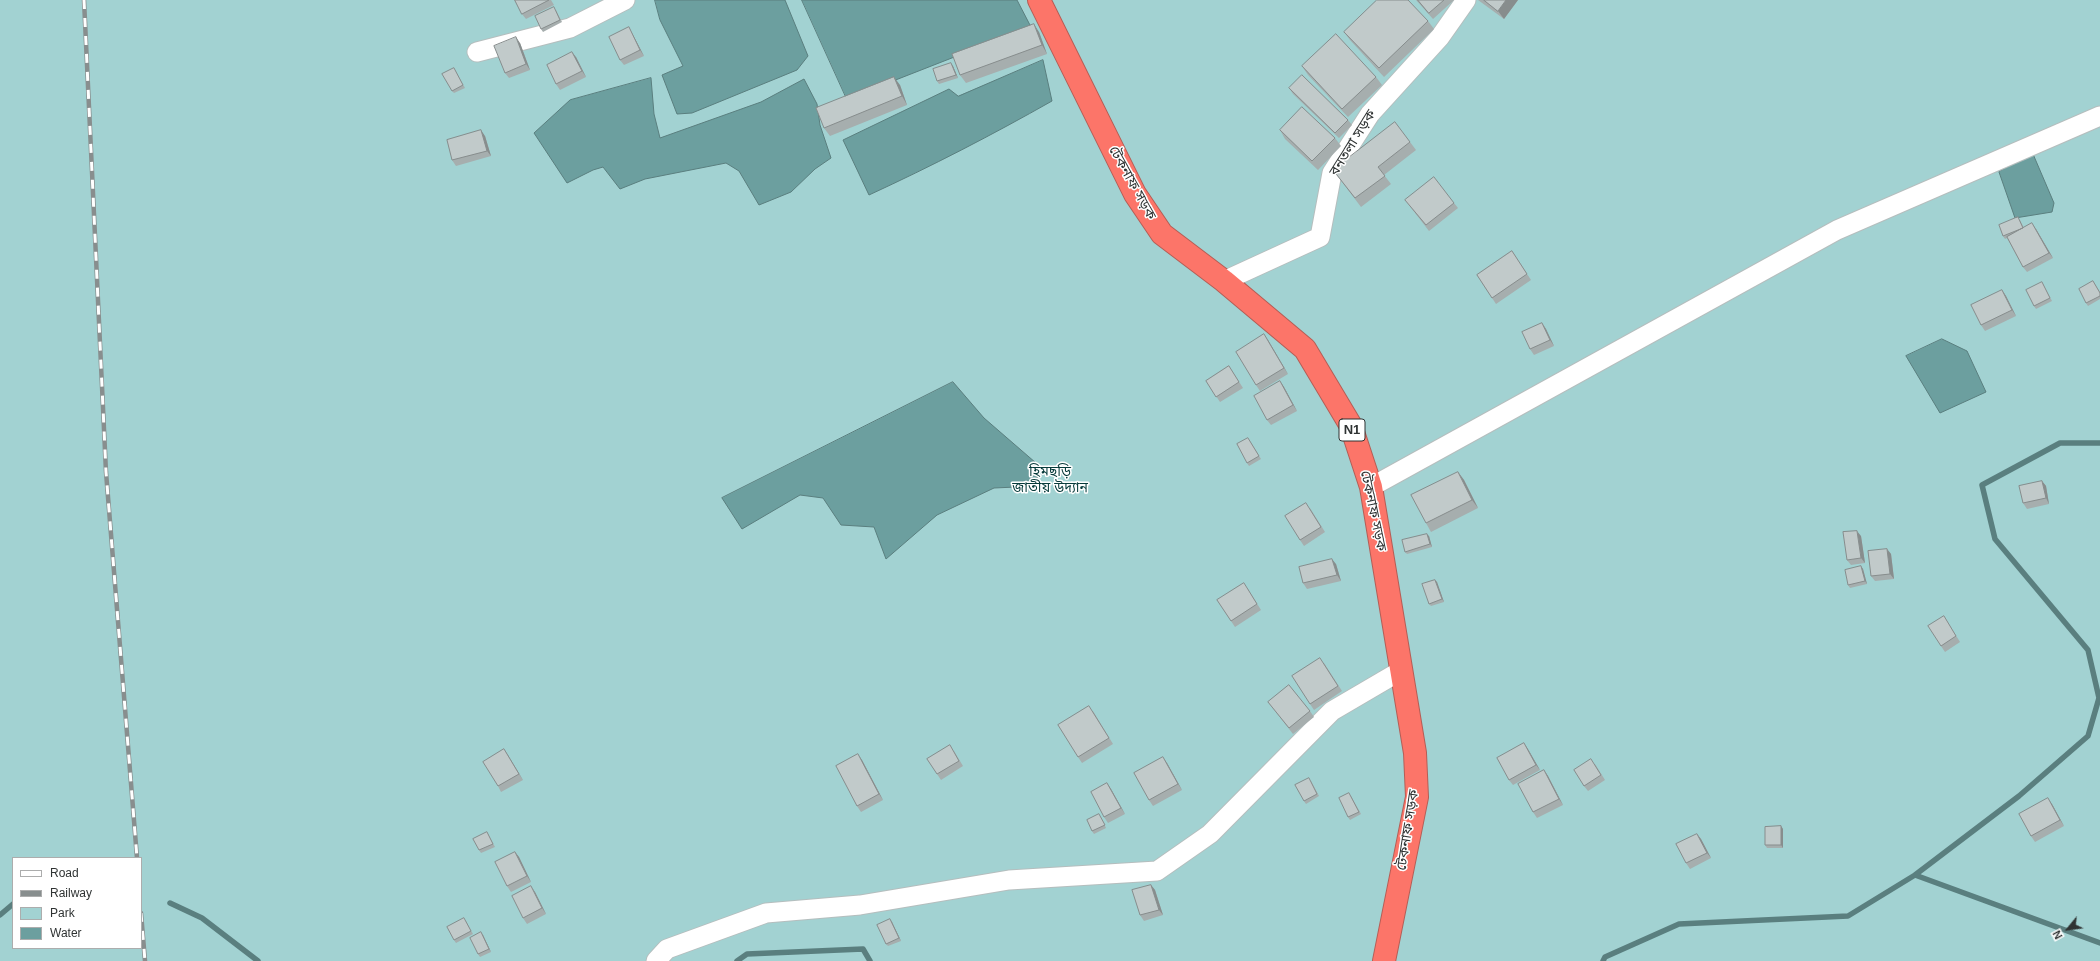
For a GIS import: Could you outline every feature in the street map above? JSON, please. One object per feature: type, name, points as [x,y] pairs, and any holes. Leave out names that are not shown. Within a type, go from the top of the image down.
[{"type":"highway","name":"টেকনাফ সড়ক","points":[[1039,0],[1135,194],[1162,234],[1224,280],[1305,349],[1351,426],[1371,487],[1415,753],[1417,797],[1384,961]]},
{"type":"street","points":[[477,52],[570,28],[625,0]]},
{"type":"street","name":"বনতলা সড়ক","points":[[1224,280],[1320,237],[1332,173],[1370,114],[1440,37],[1466,0]]},
{"type":"street","points":[[1371,487],[1837,230],[2100,116]]},
{"type":"street","points":[[656,961],[667,949],[766,913],[860,904],[1009,880],[1157,871],[1210,834],[1332,711],[1402,670]]},
{"type":"green space","name":"হিমছড়ি জাতীয় উদ্যান","points":[[0,0],[2100,0],[2100,961],[0,961]]},
{"type":"water","points":[[655,0],[785,0],[808,56],[797,70],[692,113],[677,114],[662,75],[683,66],[660,20]]},
{"type":"water","points":[[802,0],[1017,0],[1031,27],[847,99]]},
{"type":"water","points":[[1043,60],[1052,101],[962,150],[869,195],[843,140],[949,89],[958,96]]},
{"type":"water","points":[[651,78],[654,114],[660,138],[761,102],[804,79],[817,104],[820,125],[831,158],[815,169],[791,192],[759,205],[739,171],[726,163],[645,179],[620,189],[603,167],[593,170],[567,183],[534,133],[570,100]]},
{"type":"water","points":[[2033,154],[2054,203],[2052,212],[2015,218],[1999,172]]},
{"type":"water","points":[[1942,339],[1967,351],[1986,392],[1940,413],[1906,356]]},
{"type":"water","points":[[953,382],[984,418],[1036,463],[1038,486],[994,488],[937,515],[886,559],[874,527],[841,525],[823,498],[800,495],[742,529],[722,498]]},
{"type":"building","points":[[515,0],[549,0],[522,14]]},
{"type":"building","points":[[1377,0],[1408,0],[1428,21],[1379,68],[1344,32]]},
{"type":"building","points":[[1418,0],[1444,0],[1429,13]]},
{"type":"building","points":[[1484,0],[1506,0],[1498,11]]},
{"type":"building","points":[[554,7],[560,20],[541,29],[535,16]]},
{"type":"building","points":[[1034,24],[1042,45],[960,75],[952,54]]},
{"type":"building","points":[[629,27],[640,50],[620,60],[609,37]]},
{"type":"building","points":[[1336,34],[1376,77],[1342,109],[1302,66]]},
{"type":"building","points":[[516,37],[526,64],[505,73],[494,46]]},
{"type":"building","points":[[572,52],[582,71],[556,84],[547,65]]},
{"type":"building","points":[[951,63],[956,75],[937,81],[933,69]]},
{"type":"building","points":[[454,68],[463,85],[452,91],[442,74]]},
{"type":"building","points":[[1302,75],[1348,120],[1335,133],[1289,88]]},
{"type":"building","points":[[894,77],[902,96],[824,128],[816,108]]},
{"type":"building","points":[[1302,107],[1335,138],[1312,161],[1280,130]]},
{"type":"building","points":[[1395,122],[1410,142],[1378,167],[1385,176],[1355,198],[1333,170]]},
{"type":"building","points":[[481,130],[487,151],[452,160],[447,140]]},
{"type":"building","points":[[1434,177],[1454,203],[1426,225],[1405,200]]},
{"type":"building","points":[[2018,217],[2023,228],[2003,236],[1999,225]]},
{"type":"building","points":[[2032,223],[2049,253],[2023,267],[2007,237]]},
{"type":"building","points":[[1512,251],[1527,274],[1492,298],[1477,275]]},
{"type":"building","points":[[2093,281],[2100,293],[2100,296],[2086,303],[2079,289]]},
{"type":"building","points":[[2042,282],[2050,298],[2034,306],[2026,290]]},
{"type":"building","points":[[2002,290],[2012,310],[1981,325],[1971,305]]},
{"type":"building","points":[[1542,323],[1550,340],[1530,349],[1522,332]]},
{"type":"building","points":[[1264,334],[1284,368],[1256,385],[1236,352]]},
{"type":"building","points":[[1229,366],[1239,382],[1216,397],[1206,381]]},
{"type":"building","points":[[1280,381],[1293,405],[1267,420],[1254,396]]},
{"type":"building","points":[[1248,438],[1259,456],[1247,463],[1237,444]]},
{"type":"building","points":[[1458,472],[1472,500],[1426,523],[1411,495]]},
{"type":"building","points":[[2042,481],[2046,498],[2023,503],[2019,486]]},
{"type":"building","points":[[1306,503],[1321,527],[1300,540],[1285,516]]},
{"type":"building","points":[[1857,531],[1861,558],[1847,560],[1843,532]]},
{"type":"building","points":[[1427,534],[1430,544],[1405,552],[1402,540]]},
{"type":"building","points":[[1887,549],[1890,574],[1871,576],[1868,551]]},
{"type":"building","points":[[1332,559],[1337,575],[1303,583],[1299,567]]},
{"type":"building","points":[[1861,566],[1865,581],[1848,585],[1845,570]]},
{"type":"building","points":[[1435,580],[1442,599],[1429,604],[1422,584]]},
{"type":"building","points":[[1244,583],[1257,604],[1231,621],[1217,600]]},
{"type":"building","points":[[1944,616],[1956,636],[1941,646],[1928,626]]},
{"type":"building","points":[[1320,658],[1338,686],[1310,704],[1292,676]]},
{"type":"building","points":[[1289,685],[1310,711],[1289,728],[1268,702]]},
{"type":"building","points":[[1089,706],[1109,738],[1078,757],[1058,725]]},
{"type":"building","points":[[1524,743],[1536,765],[1509,780],[1497,758]]},
{"type":"building","points":[[950,745],[959,761],[937,774],[927,759]]},
{"type":"building","points":[[504,749],[519,774],[498,786],[483,762]]},
{"type":"building","points":[[858,754],[879,794],[857,806],[836,766]]},
{"type":"building","points":[[1163,757],[1178,784],[1149,800],[1134,773]]},
{"type":"building","points":[[1591,759],[1601,775],[1584,786],[1574,770]]},
{"type":"building","points":[[1544,770],[1559,799],[1533,812],[1518,784]]},
{"type":"building","points":[[1309,778],[1317,794],[1304,801],[1295,785]]},
{"type":"building","points":[[1107,783],[1121,808],[1104,817],[1091,792]]},
{"type":"building","points":[[1349,793],[1359,812],[1348,817],[1339,798]]},
{"type":"building","points":[[2048,798],[2060,820],[2031,836],[2019,814]]},
{"type":"building","points":[[1099,814],[1105,825],[1092,831],[1087,820]]},
{"type":"building","points":[[1781,826],[1781,845],[1765,845],[1765,827]]},
{"type":"building","points":[[487,832],[493,844],[479,850],[473,839]]},
{"type":"building","points":[[1697,834],[1707,853],[1686,863],[1676,844]]},
{"type":"building","points":[[515,852],[527,876],[507,886],[495,862]]},
{"type":"building","points":[[1151,885],[1159,910],[1140,915],[1132,890]]},
{"type":"building","points":[[531,886],[542,908],[523,918],[512,896]]},
{"type":"building","points":[[464,918],[471,931],[454,940],[447,927]]},
{"type":"building","points":[[890,919],[899,938],[886,944],[877,925]]},
{"type":"building","points":[[481,932],[489,949],[478,954],[470,938]]},
{"type":"waterway","points":[[1603,961],[1605,957],[1679,924],[1848,916],[1915,875],[2019,796],[2088,736],[2099,698],[2088,650],[1995,539],[1982,485],[2060,443],[2100,443]]},
{"type":"waterway","points":[[1915,875],[2100,943]]},
{"type":"waterway","points":[[170,903],[202,918],[258,961]]},
{"type":"waterway","points":[[0,915],[12,905]]},
{"type":"waterway","points":[[737,961],[747,954],[863,949],[870,961]]},
{"type":"railway","points":[[84,0],[106,472],[137,857]]},
{"type":"railway","points":[[142,925],[145,961]]}]
